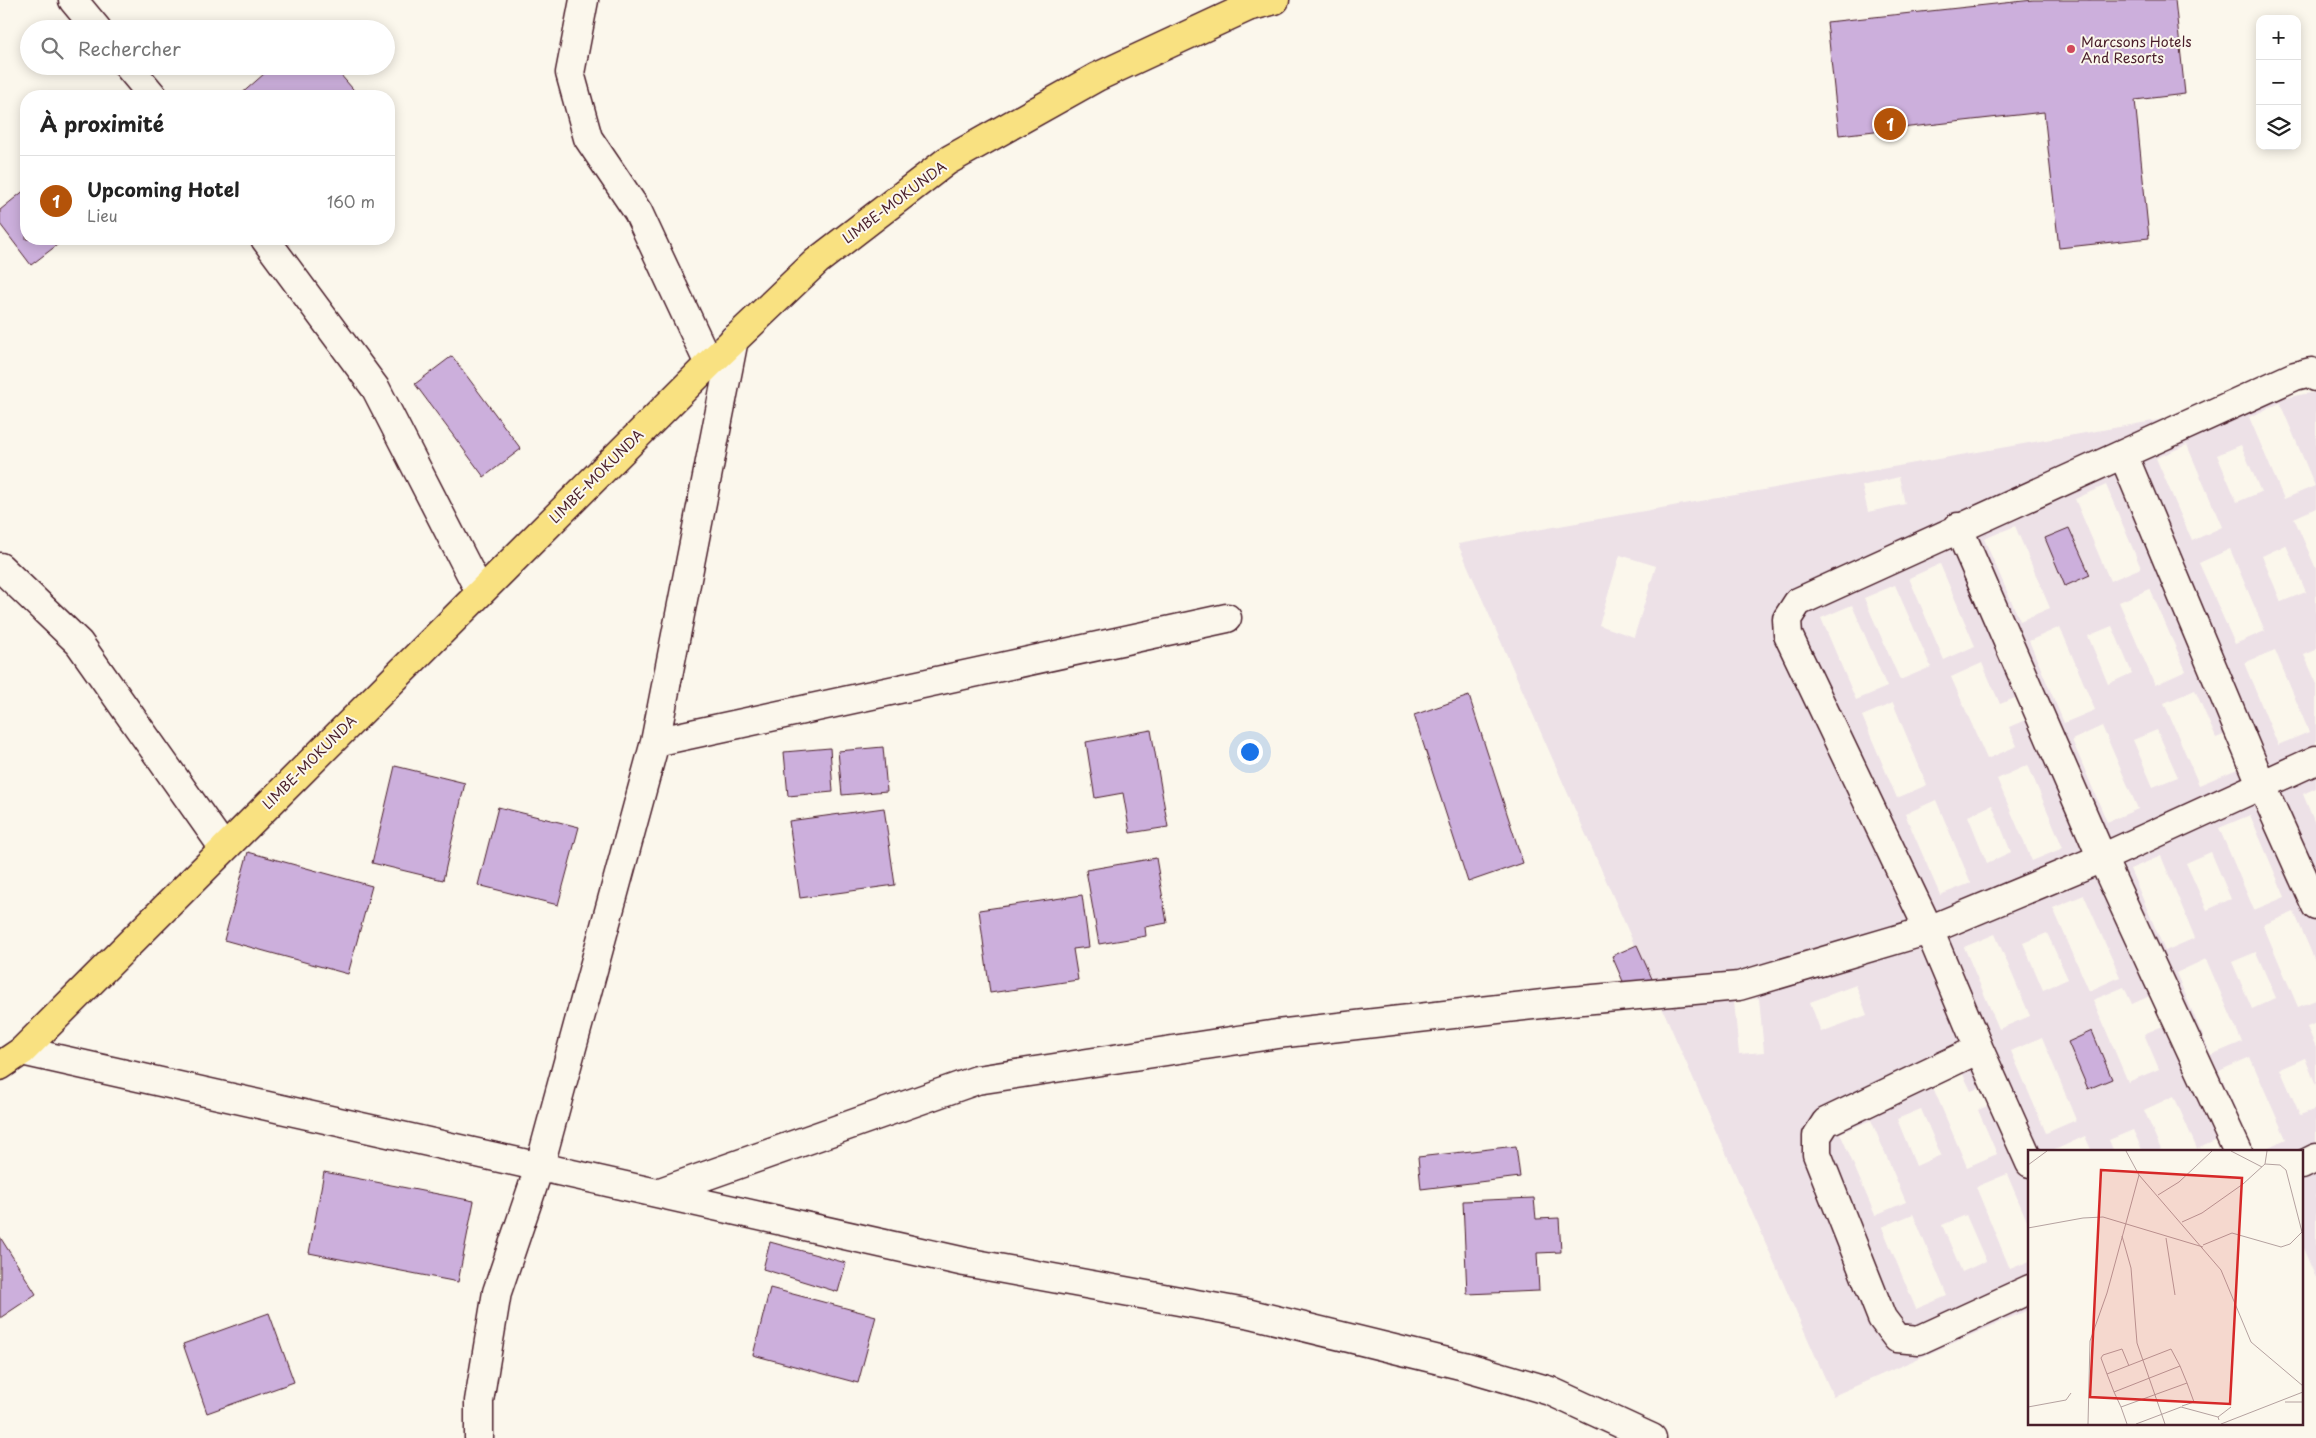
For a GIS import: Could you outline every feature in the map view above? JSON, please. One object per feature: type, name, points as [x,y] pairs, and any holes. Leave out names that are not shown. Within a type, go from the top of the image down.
[{"type":"main road","name":"LIMBE-MOKUNDA","points":[[0,1066],[22,1050],[223,847],[734,339],[817,261],[947,160],[1098,77],[1248,7],[1276,0]]},
{"type":"street","points":[[73,0],[90,20]]},
{"type":"street","points":[[584,0],[570,73],[588,138],[638,212],[709,364]]},
{"type":"street","points":[[136,75],[149,90]]},
{"type":"street","points":[[269,245],[376,389],[480,592]]},
{"type":"street","points":[[479,1438],[479,1401],[497,1292],[540,1165],[655,742],[734,339]]},
{"type":"street","points":[[2028,1159],[1929,930],[1788,634],[1787,619],[1798,602],[1958,527],[2295,376],[2311,372],[2316,377]]},
{"type":"street","points":[[2123,454],[2262,786],[2316,906]]},
{"type":"street","points":[[1958,527],[2102,858],[2237,1150]]},
{"type":"street","points":[[0,567],[79,643],[223,847]]},
{"type":"street","points":[[655,742],[1227,618]]},
{"type":"street","points":[[660,1192],[978,1080],[1277,1034],[1560,1002],[1739,986],[1929,930],[2102,858],[2316,760]]},
{"type":"street","points":[[1979,1049],[1826,1122],[1817,1136],[1818,1154],[1882,1318],[1898,1338],[1919,1340],[2028,1291]]},
{"type":"street","points":[[22,1050],[965,1262],[1251,1314],[1464,1366],[1550,1391],[1652,1438]]},
{"type":"street","points":[[2304,1164],[2316,1158]]},
{"type":"shaded area","points":[[2316,392],[2316,508],[2294,518],[2316,569],[2316,650],[2304,655],[2316,682],[2316,788],[2303,794],[2316,826],[2316,963],[2294,912],[2263,925],[2298,1007],[2316,1000],[2316,1023],[2307,1027],[2316,1047],[2316,1085],[2305,1058],[2280,1069],[2300,1115],[2316,1109],[2316,1278],[2304,1251],[2304,1150],[2262,1150],[2286,1139],[2250,1057],[2219,1071],[2253,1150],[2221,1150],[2217,1140],[2197,1149],[2174,1096],[2144,1110],[2161,1150],[2142,1150],[2133,1130],[2109,1140],[2113,1150],[2091,1150],[2085,1136],[2055,1150],[2028,1150],[2028,1223],[2007,1174],[1976,1187],[2010,1269],[2028,1262],[2028,1310],[1833,1396],[1458,544]],"holes":[[[2280,403],[2315,486],[2284,499],[2249,417]],[[2187,445],[2222,527],[2192,541],[2156,458]],[[2241,445],[2261,492],[2237,502],[2217,455]],[[1899,477],[1905,504],[1868,512],[1862,486]],[[2106,485],[2141,568],[2110,581],[2075,499]],[[2015,526],[2050,608],[2020,621],[1984,539]],[[2286,545],[2306,592],[2281,602],[2262,556]],[[2230,549],[2265,631],[2235,644],[2199,563]],[[1620,555],[1656,566],[1634,637],[1599,625]],[[1940,564],[1975,646],[1944,660],[1909,578]],[[1895,585],[1931,667],[1900,680],[1864,598]],[[2150,589],[2186,671],[2155,685],[2119,602]],[[1852,605],[1887,687],[1856,700],[1821,618]],[[2112,626],[2132,673],[2108,684],[2088,636]],[[2060,627],[2095,710],[2064,723],[2029,641]],[[2275,650],[2309,732],[2278,745],[2244,663]],[[1982,663],[2000,704],[2020,696],[2030,718],[2009,727],[2017,746],[1987,759],[1951,677]],[[2195,690],[2216,738],[2226,734],[2240,768],[2199,785],[2164,703]],[[1893,703],[1927,785],[1897,798],[1862,716]],[[2102,726],[2138,809],[2107,822],[2072,740]],[[2157,730],[2178,777],[2153,787],[2133,740]],[[2028,765],[2063,848],[2032,861],[1997,779]],[[1936,800],[1971,883],[1940,895],[1905,814]],[[1992,805],[2011,852],[1987,863],[1968,816]],[[2250,815],[2285,897],[2254,910],[2219,828]],[[2211,852],[2231,899],[2207,910],[2186,863]],[[2161,856],[2195,938],[2165,951],[2130,869]],[[2084,895],[2120,977],[2089,991],[2053,908]],[[2047,933],[2068,979],[2043,990],[2023,943]],[[1995,934],[2030,1016],[1999,1029],[1964,947]],[[2256,952],[2276,998],[2252,1009],[2232,962]],[[2206,959],[2242,1042],[2211,1055],[2176,973]],[[1856,985],[1867,1015],[1821,1032],[1810,1002]],[[2124,987],[2132,1004],[2152,995],[2165,1025],[2144,1034],[2159,1069],[2128,1082],[2093,1000]],[[1759,998],[1764,1052],[1739,1054],[1734,1001]],[[2042,1037],[2076,1120],[2046,1133],[2011,1051]],[[1962,1072],[1971,1091],[1984,1086],[1992,1104],[1978,1110],[1997,1154],[1967,1167],[1932,1085]],[[1921,1109],[1941,1155],[1916,1166],[1897,1119]],[[1871,1120],[1906,1202],[1875,1215],[1840,1133]],[[1913,1214],[1947,1296],[1916,1309],[1882,1227]],[[1966,1215],[1986,1261],[1962,1272],[1942,1225]]]},
{"type":"building","points":[[2033,0],[2175,0],[2185,94],[2135,100],[2149,238],[2059,248],[2044,112],[1839,135],[1827,22]]},
{"type":"building","points":[[263,75],[341,75],[354,90],[246,90]]},
{"type":"building","points":[[20,194],[20,245],[57,245],[31,265],[0,224],[0,210]]},
{"type":"building","points":[[452,356],[521,449],[484,477],[415,384]]},
{"type":"building","points":[[2069,528],[2090,575],[2065,586],[2045,538]]},
{"type":"building","points":[[1469,696],[1523,863],[1468,882],[1414,715]]},
{"type":"building","points":[[1151,730],[1168,827],[1130,833],[1123,793],[1095,798],[1086,742]]},
{"type":"building","points":[[883,747],[887,791],[842,795],[838,751]]},
{"type":"building","points":[[830,748],[833,792],[788,796],[784,752]]},
{"type":"building","points":[[395,766],[465,783],[443,880],[372,863]]},
{"type":"building","points":[[498,807],[579,827],[558,905],[478,885]]},
{"type":"building","points":[[884,808],[895,885],[800,898],[789,821]]},
{"type":"building","points":[[248,852],[372,886],[348,974],[224,940]]},
{"type":"building","points":[[1156,858],[1167,923],[1145,927],[1146,936],[1099,944],[1086,870]]},
{"type":"building","points":[[1082,895],[1089,947],[1073,949],[1078,980],[990,993],[979,910]]},
{"type":"building","points":[[1637,945],[1653,981],[1628,993],[1612,956]]},
{"type":"building","points":[[2092,1031],[2112,1079],[2088,1089],[2068,1042]]},
{"type":"building","points":[[1516,1146],[1520,1177],[1421,1189],[1418,1157]]},
{"type":"building","points":[[324,1172],[474,1201],[458,1282],[309,1253]]},
{"type":"building","points":[[1534,1198],[1536,1219],[1559,1218],[1561,1252],[1537,1253],[1539,1291],[1467,1294],[1463,1201]]},
{"type":"building","points":[[0,1237],[36,1294],[0,1318]]},
{"type":"building","points":[[770,1242],[846,1263],[838,1292],[763,1269]]},
{"type":"building","points":[[770,1288],[876,1316],[858,1383],[753,1355]]},
{"type":"building","points":[[269,1313],[294,1382],[207,1413],[183,1344]]},
{"type":"place","name":"Marcsons Hotels And Resorts","points":[[2071,49]]},
{"type":"place","name":"Upcoming Hotel","points":[[1890,124]]}]
